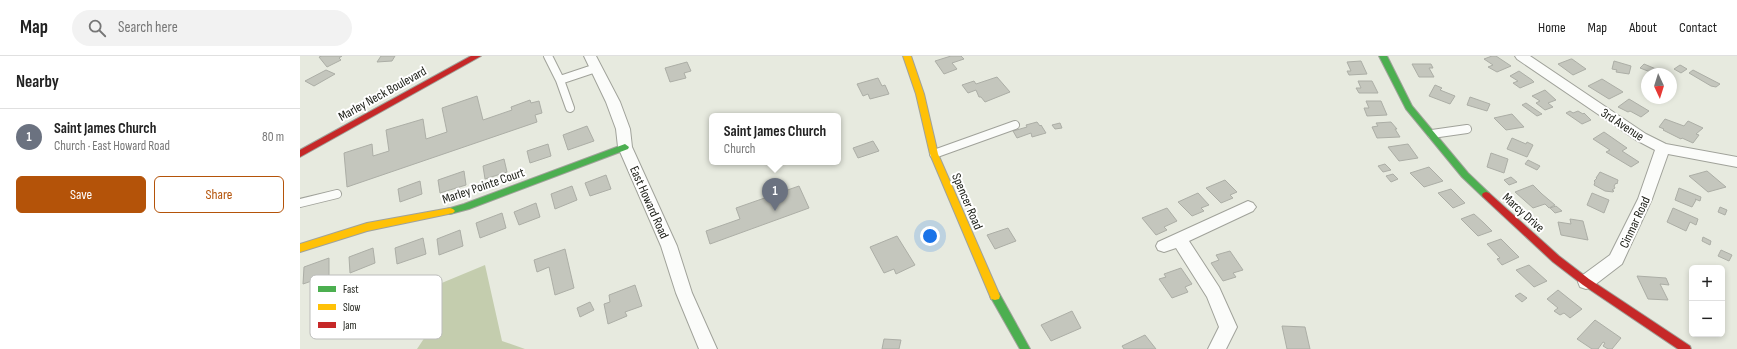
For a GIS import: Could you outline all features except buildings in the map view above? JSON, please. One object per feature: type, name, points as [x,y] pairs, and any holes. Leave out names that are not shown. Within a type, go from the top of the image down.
[{"type":"street","name":"Marley Neck Boulevard","points":[[300,154],[477,56]]},
{"type":"street","name":"Spencer Road","points":[[907,56],[920,94],[934,154],[998,304],[1025,349]]},
{"type":"street","name":"Marcy Drive","points":[[1383,56],[1409,106],[1430,134],[1466,175],[1488,197],[1556,260],[1586,282],[1686,349]]},
{"type":"street","name":"3rd Avenue","points":[[1521,56],[1641,137],[1663,148],[1737,162]]},
{"type":"street","name":"East Howard Road","points":[[593,62],[613,102],[623,129],[625,147],[669,246],[684,293],[708,349]]},
{"type":"street","name":"Marley Pointe Court","points":[[300,248],[367,228],[466,207],[625,147]]},
{"type":"street","name":"Cinmar Road","points":[[1586,282],[1616,259],[1645,199],[1663,148]]},
{"type":"street","points":[[1217,349],[1228,327],[1217,297],[1171,243],[1248,207]]},
{"type":"lane","points":[[548,56],[560,80],[570,108]]},
{"type":"lane","points":[[560,80],[593,62]]},
{"type":"lane","points":[[934,154],[1014,125]]},
{"type":"lane","points":[[1430,134],[1467,129]]},
{"type":"lane","points":[[300,203],[337,194]]},
{"type":"green space","points":[[485,265],[502,341],[525,349],[417,349],[424,339],[442,339],[442,283]]},
{"type":"traffic: fast","points":[[1383,56],[1409,107],[1465,175],[1486,195]]},
{"type":"traffic: fast","points":[[450,211],[466,207],[625,147]]},
{"type":"traffic: fast","points":[[995,296],[1025,349]]},
{"type":"traffic: slow","points":[[907,56],[920,94],[934,154],[995,296]]},
{"type":"traffic: slow","points":[[300,248],[367,227],[450,211]]},
{"type":"traffic: jam","points":[[300,154],[477,56]]},
{"type":"traffic: jam","points":[[1486,195],[1556,259],[1586,282],[1686,349]]},
{"type":"place","name":"Saint James Church","points":[[775,211]]}]
